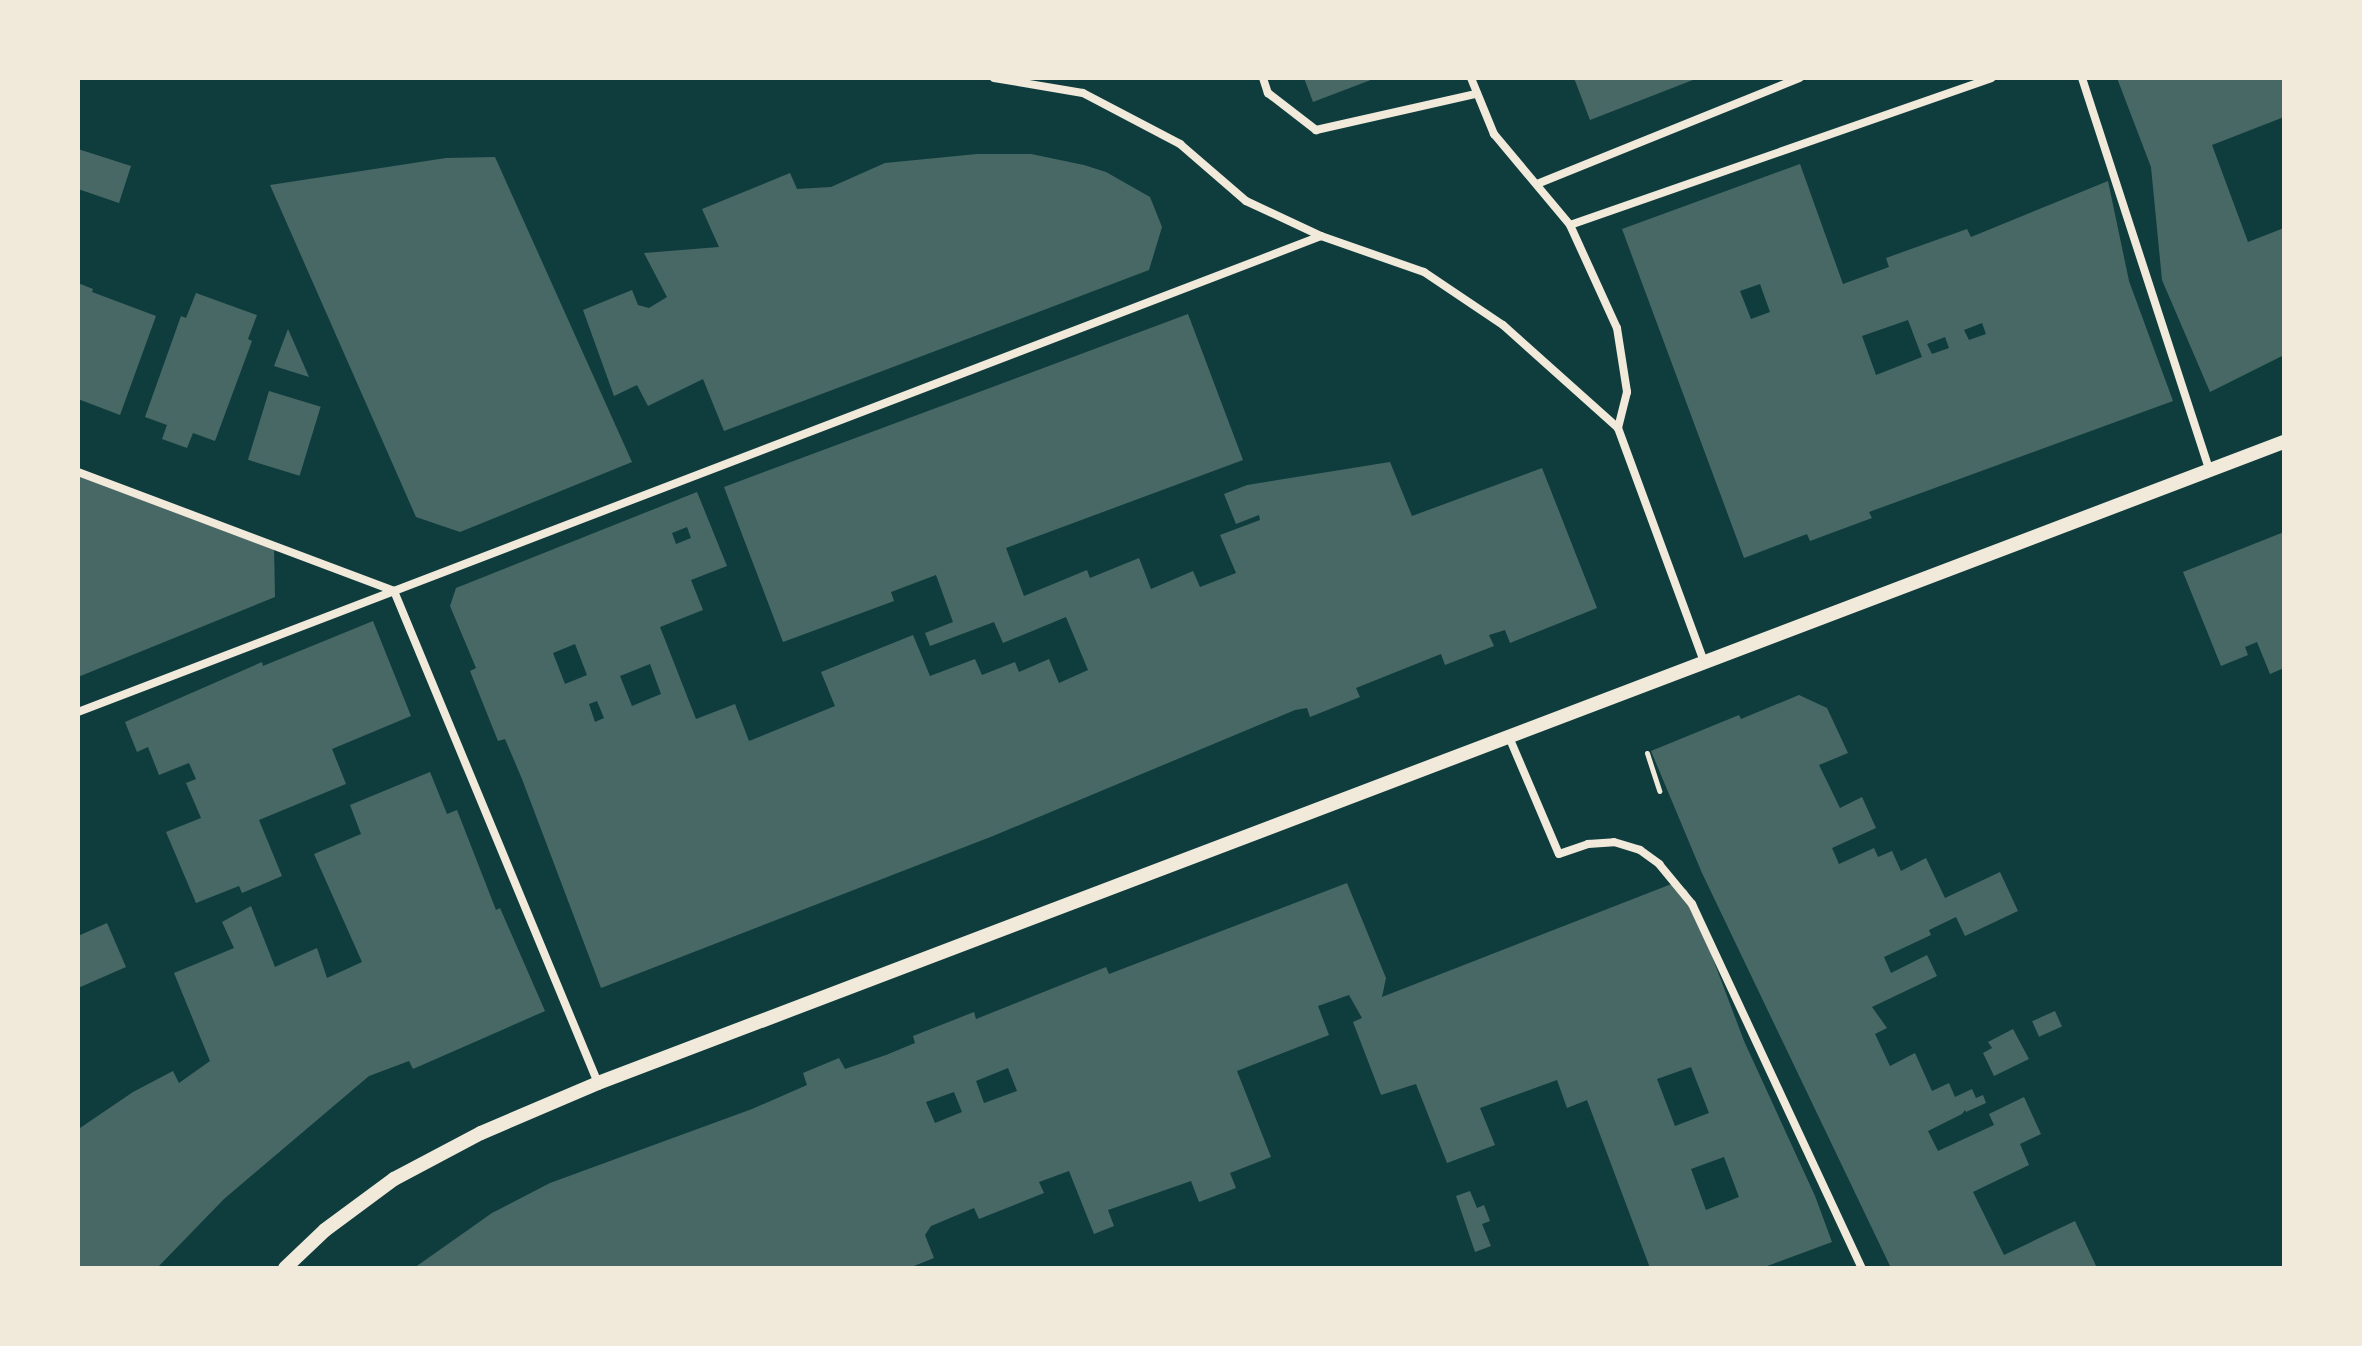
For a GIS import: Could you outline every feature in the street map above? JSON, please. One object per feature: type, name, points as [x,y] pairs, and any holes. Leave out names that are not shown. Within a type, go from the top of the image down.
[{"type":"street","points":[[994,78],[1083,93],[1180,144],[1246,201],[1321,236],[1424,272],[1503,325],[1618,428],[1704,662]]},
{"type":"street","points":[[1263,78],[1268,93],[1316,130],[1476,94]]},
{"type":"street","points":[[1471,78],[1494,134],[1570,225],[1617,328],[1627,392],[1618,428]]},
{"type":"street","points":[[1537,184],[1799,78]]},
{"type":"street","points":[[1570,225],[1991,78]]},
{"type":"street","points":[[2082,78],[2209,470]]},
{"type":"street","points":[[78,712],[1321,236]]},
{"type":"street","points":[[285,1268],[325,1230],[394,1179],[481,1133],[598,1083],[2284,442]]},
{"type":"street","points":[[78,472],[394,591],[598,1083]]},
{"type":"street","points":[[1509,737],[1559,854],[1588,844],[1614,842],[1640,850],[1659,864],[1692,904],[1862,1268]]},
{"type":"path","points":[[1647,753],[1659,791]]},
{"type":"building","points":[[1304,78],[1376,78],[1313,102]]},
{"type":"building","points":[[1574,78],[1698,78],[1590,120]]},
{"type":"building","points":[[2117,78],[2284,78],[2284,117],[2212,145],[2248,242],[2284,228],[2284,355],[2210,392],[2162,280],[2151,167]]},
{"type":"building","points":[[78,149],[131,166],[119,203],[78,189]]},
{"type":"building","points":[[977,154],[1031,154],[1084,165],[1106,172],[1150,197],[1162,227],[1149,270],[724,431],[703,379],[648,406],[637,385],[614,396],[583,310],[632,290],[638,305],[649,308],[667,297],[644,253],[719,247],[702,209],[790,173],[797,189],[831,187],[885,163]]},
{"type":"building","points":[[495,157],[632,462],[460,532],[416,517],[270,185],[446,158]]},
{"type":"building","points":[[1800,164],[1843,284],[1889,267],[1886,258],[1967,229],[1971,237],[2108,181],[2129,281],[2173,401],[1869,512],[1872,518],[1810,541],[1807,534],[1744,558],[1622,229]],"holes":[[[1760,284],[1770,312],[1751,319],[1740,291]],[[1908,320],[1922,357],[1876,375],[1862,336]],[[1982,323],[1986,334],[1969,340],[1964,330]],[[1945,337],[1949,348],[1932,354],[1927,344]]]},
{"type":"building","points":[[78,283],[93,289],[92,292],[156,316],[120,415],[78,399]]},
{"type":"building","points":[[196,293],[257,315],[248,339],[252,341],[215,441],[193,433],[187,448],[162,439],[167,425],[145,417],[181,316],[186,318]]},
{"type":"building","points":[[1188,314],[1243,460],[1006,548],[1024,596],[1087,570],[1090,578],[1139,558],[1151,589],[1193,571],[1200,587],[1236,573],[1220,535],[1260,520],[1259,515],[1236,524],[1224,494],[1247,485],[1390,462],[1412,516],[1542,468],[1597,608],[1510,643],[1505,630],[1489,635],[1494,646],[1445,665],[1441,654],[1356,688],[1360,697],[1310,717],[1307,708],[1295,710],[993,836],[601,988],[522,779],[505,739],[498,741],[470,671],[476,668],[450,606],[456,588],[697,492],[727,566],[691,580],[703,610],[660,627],[696,719],[735,704],[749,741],[835,706],[821,672],[913,635],[930,676],[975,659],[982,675],[1015,662],[1019,672],[1049,659],[1059,683],[1088,670],[1066,617],[1003,643],[994,622],[930,646],[925,633],[953,622],[936,575],[891,592],[894,601],[783,642],[724,487]],"holes":[[[687,527],[691,538],[676,544],[672,533]],[[575,644],[587,675],[565,684],[553,653]],[[650,664],[661,694],[632,706],[620,676]],[[597,701],[604,718],[595,722],[589,704]]]},
{"type":"building","points":[[288,329],[309,377],[274,366]]},
{"type":"building","points":[[269,391],[321,407],[300,476],[248,460]]},
{"type":"building","points":[[78,474],[274,546],[275,597],[78,677]]},
{"type":"building","points":[[2284,532],[2284,668],[2270,674],[2257,642],[2245,647],[2248,655],[2221,666],[2183,572]]},
{"type":"building","points":[[373,621],[411,716],[332,749],[346,784],[259,820],[282,876],[242,893],[239,886],[196,903],[166,832],[201,818],[186,783],[196,779],[189,763],[159,775],[148,747],[137,752],[125,722],[262,662],[263,666]]},
{"type":"building","points":[[1799,695],[1827,708],[1848,753],[1819,765],[1840,808],[1862,797],[1876,828],[1832,848],[1839,864],[1874,848],[1878,857],[1892,851],[1901,871],[1926,858],[1945,898],[2000,872],[2018,911],[1965,936],[1956,917],[1929,930],[1931,935],[1884,957],[1891,973],[1927,955],[1937,976],[1872,1007],[1887,1028],[1875,1034],[1890,1066],[1915,1053],[1932,1091],[1949,1083],[1955,1097],[1972,1089],[1976,1098],[1983,1095],[1986,1103],[1965,1110],[1928,1131],[1938,1151],[1994,1125],[1989,1114],[2024,1097],[2041,1134],[2020,1144],[2029,1165],[1973,1192],[2004,1255],[2075,1221],[2097,1268],[1891,1268],[1702,873],[1651,751],[1739,715],[1741,719]]},
{"type":"building","points":[[430,772],[447,814],[457,810],[496,910],[500,908],[545,1011],[413,1069],[409,1061],[369,1076],[224,1199],[157,1268],[78,1268],[78,1124],[80,1128],[133,1092],[173,1071],[179,1083],[210,1061],[174,973],[234,948],[222,922],[251,906],[275,967],[317,948],[327,978],[362,962],[314,854],[361,834],[350,805]]},
{"type":"building","points":[[1347,883],[1386,978],[1382,997],[1674,883],[1687,890],[1744,1041],[1815,1196],[1832,1242],[1762,1268],[1650,1268],[1587,1100],[1567,1108],[1557,1080],[1480,1108],[1495,1145],[1447,1163],[1416,1084],[1381,1095],[1353,1022],[1362,1018],[1349,995],[1318,1006],[1329,1035],[1237,1071],[1271,1157],[1230,1173],[1236,1188],[1199,1202],[1191,1181],[1108,1210],[1114,1226],[1094,1234],[1069,1171],[1039,1182],[1044,1193],[979,1219],[974,1208],[931,1226],[925,1235],[934,1258],[909,1268],[414,1268],[492,1213],[550,1183],[752,1109],[807,1085],[803,1073],[839,1058],[845,1069],[915,1043],[913,1036],[974,1012],[976,1019],[1106,967],[1109,974]],"holes":[[[1691,1067],[1709,1113],[1675,1126],[1657,1079]],[[1008,1068],[1017,1091],[984,1103],[976,1081]],[[954,1092],[962,1112],[935,1123],[926,1102]],[[1724,1157],[1739,1197],[1706,1210],[1691,1169]]]},
{"type":"building","points":[[107,923],[126,967],[78,988],[78,936]]},
{"type":"building","points":[[2055,1011],[2062,1027],[2039,1037],[2032,1021]]},
{"type":"building","points":[[2013,1029],[2029,1059],[1994,1076],[1983,1053],[1992,1048],[1988,1042]]},
{"type":"building","points":[[1470,1191],[1477,1208],[1484,1205],[1490,1221],[1482,1224],[1491,1246],[1475,1252],[1456,1196]]}]
